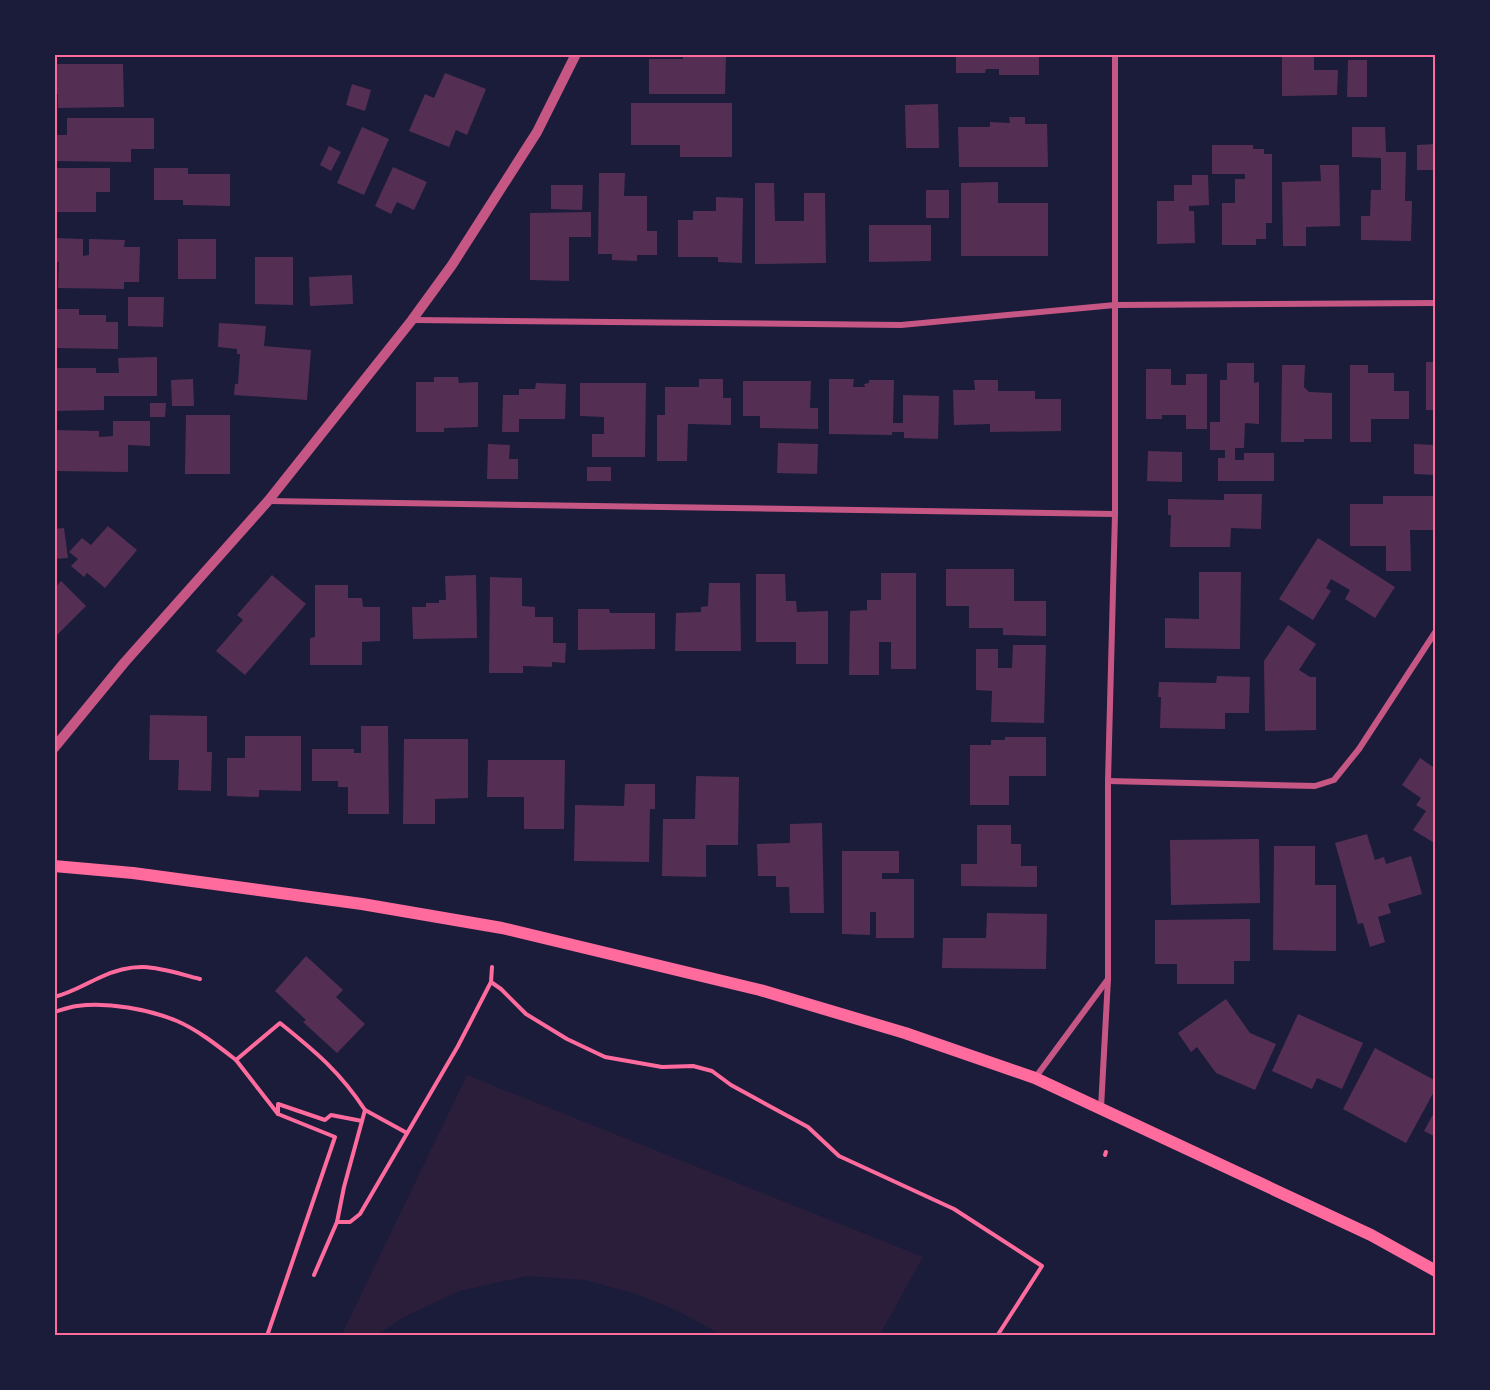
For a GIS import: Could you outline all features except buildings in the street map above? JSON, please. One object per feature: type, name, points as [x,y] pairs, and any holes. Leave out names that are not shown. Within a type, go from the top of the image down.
[{"type":"main road","points":[[54,866],[133,873],[362,904],[502,928],[760,990],[904,1033],[1035,1078],[1371,1235],[1436,1270]]},
{"type":"street","points":[[54,748],[124,663],[268,501],[412,320],[452,266],[537,132],[576,54]]},
{"type":"street","points":[[1101,1108],[1108,979],[1108,781],[1115,514],[1115,54]]},
{"type":"street","points":[[412,320],[901,325],[1115,305],[1436,303]]},
{"type":"street","points":[[268,501],[1115,514]]},
{"type":"street","points":[[1108,781],[1315,786],[1334,780],[1359,749],[1436,631]]},
{"type":"street","points":[[1035,1078],[1108,979]]},
{"type":"path","points":[[54,997],[68,994],[102,976],[124,968],[144,965],[200,979]]},
{"type":"path","points":[[337,1222],[350,1222],[360,1214],[458,1046],[491,982],[492,967]]},
{"type":"path","points":[[491,982],[526,1014],[567,1039],[605,1057],[662,1067],[693,1066],[712,1071],[731,1085],[808,1127],[839,1156],[954,1209],[1042,1266],[997,1336]]},
{"type":"path","points":[[54,1012],[76,1006],[105,1006],[143,1012],[178,1022],[208,1039],[236,1059],[278,1114],[335,1137],[267,1336]]},
{"type":"path","points":[[236,1059],[280,1023],[320,1054],[350,1088],[365,1110],[406,1133]]},
{"type":"path","points":[[278,1114],[278,1104],[325,1120],[331,1114],[362,1121]]},
{"type":"path","points":[[314,1275],[337,1222],[365,1110]]},
{"type":"shaded area","points":[[467,1075],[923,1257],[879,1336],[724,1336],[676,1310],[633,1293],[585,1280],[527,1276],[459,1291],[400,1319],[376,1336],[341,1336]]}]
